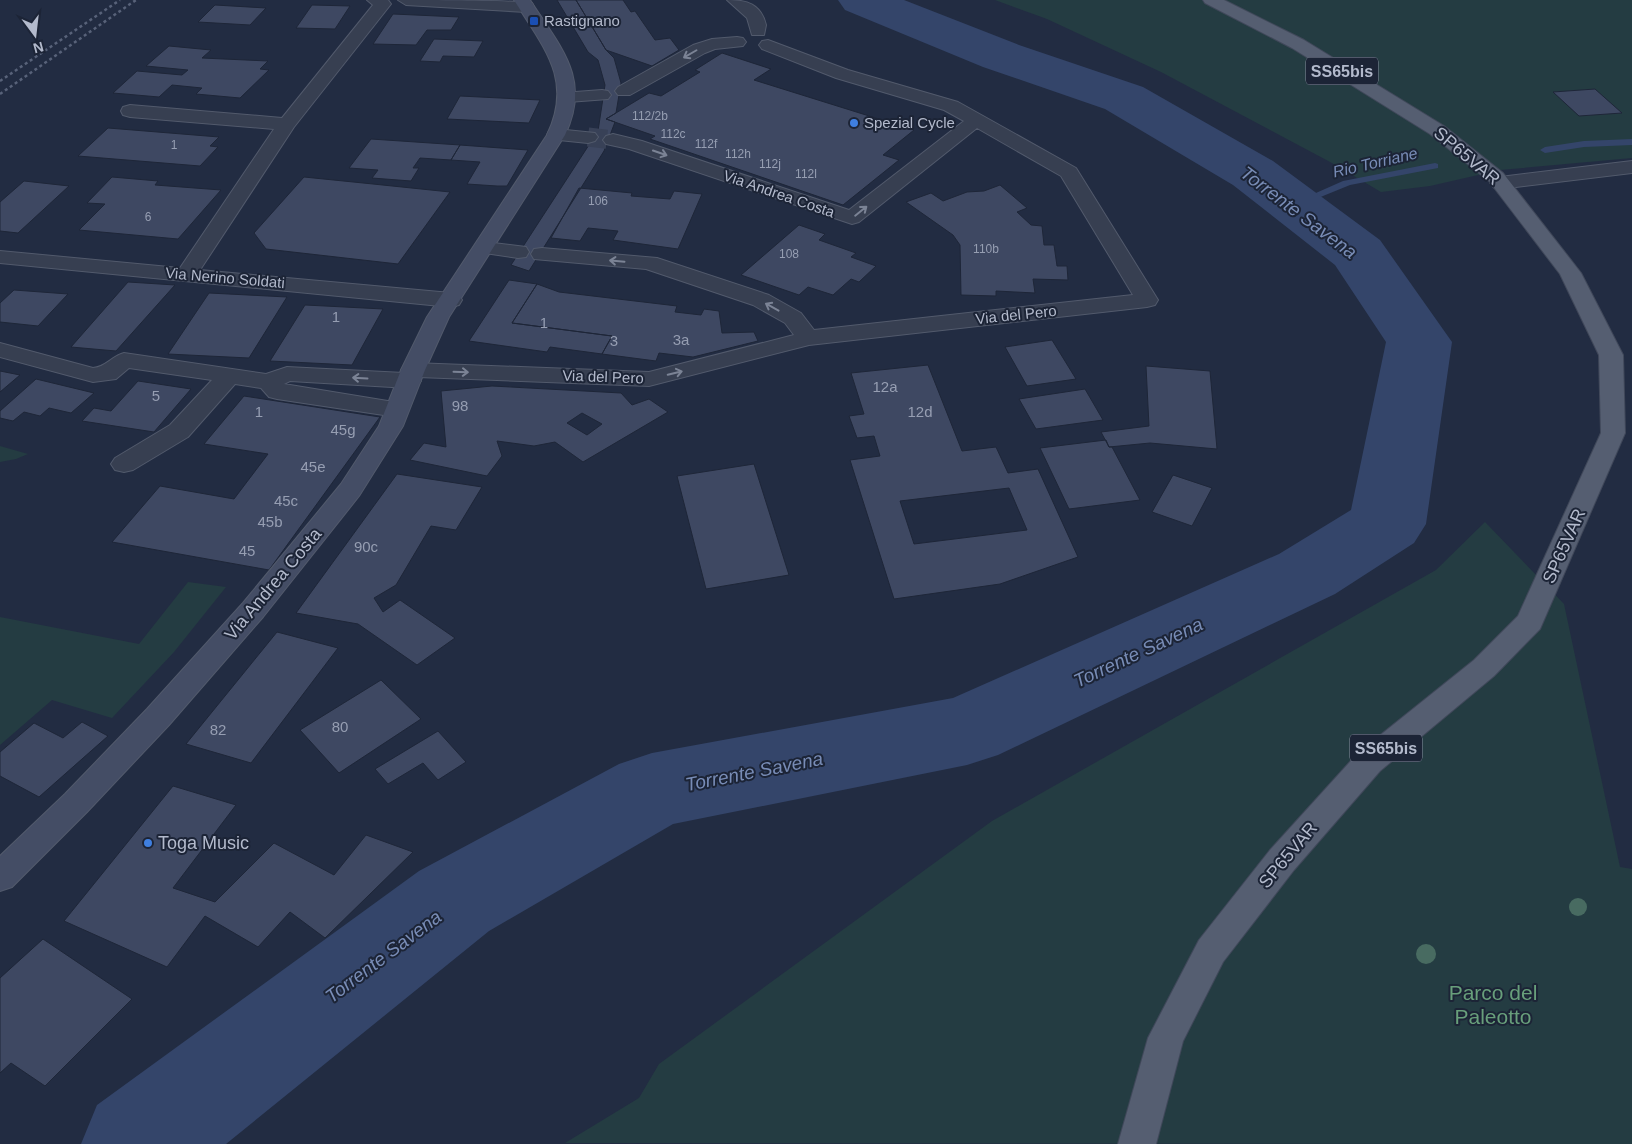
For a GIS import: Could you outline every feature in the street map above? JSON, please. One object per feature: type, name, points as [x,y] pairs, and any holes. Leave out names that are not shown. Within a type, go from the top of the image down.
[{"type":"main road","name":"SP65VAR","points":[[1137,1144],[1166,1038],[1211,951],[1282,860],[1369,762],[1484,668],[1530,622],[1614,433],[1611,355],[1570,273],[1502,180],[1437,130],[1298,44],[1211,0]]},
{"type":"main road","name":"Via Andrea Costa","points":[[0,877],[76,803],[158,717],[253,610],[323,524],[373,458],[397,409],[434,324],[485,248],[556,135],[565,115],[569,88],[564,74],[524,4]]},
{"type":"street","points":[[186,275],[287,124],[383,4],[375,0]]},
{"type":"street","points":[[406,0],[524,4]]},
{"type":"street","points":[[735,0],[753,13],[763,38]]},
{"type":"street","name":"Via del Pero","points":[[269,382],[287,374],[649,379],[808,338],[1147,300],[1069,172],[951,106],[842,74],[763,38],[750,47],[737,42],[712,44],[699,49],[624,91]]},
{"type":"street","points":[[568,97],[602,95]]},
{"type":"street","points":[[130,112],[287,124]]},
{"type":"street","name":"Via Andrea Costa","points":[[613,140],[635,144],[852,218],[976,120]]},
{"type":"street","points":[[556,135],[588,137]]},
{"type":"street","points":[[1502,180],[1572,175],[1632,167]]},
{"type":"street","points":[[485,248],[518,252]]},
{"type":"street","points":[[542,254],[649,263],[761,300],[793,318],[808,338]]},
{"type":"street","name":"Via Nerino Soldati","points":[[0,257],[450,300]]},
{"type":"street","points":[[0,350],[94,375],[108,374],[124,360],[269,382],[277,392],[397,409]]},
{"type":"street","points":[[124,464],[179,431],[229,376]]},
{"type":"green space","points":[[995,0],[1632,0],[1632,158],[1500,170],[1430,186],[1381,192],[1332,163],[1161,72],[1047,19]]},
{"type":"green space","points":[[0,446],[28,454],[16,459],[0,462]]},
{"type":"green space","name":"Parco del Paleotto","points":[[1485,522],[1564,604],[1620,867],[1632,869],[1632,1144],[565,1143],[639,1098],[659,1064],[992,821],[1436,570]]},
{"type":"green space","points":[[188,582],[226,587],[174,652],[112,718],[52,700],[0,745],[0,617],[139,644]]},
{"type":"building","points":[[557,0],[576,0],[606,50],[614,58],[621,83],[616,113],[606,119],[615,122],[604,151],[529,271],[511,265],[598,131],[605,85],[598,60],[588,52]]},
{"type":"building","points":[[576,0],[623,0],[631,12],[635,11],[655,40],[670,38],[679,50],[652,66],[606,50]]},
{"type":"building","points":[[215,5],[266,8],[250,25],[198,22]]},
{"type":"building","points":[[312,5],[350,6],[335,29],[296,28]]},
{"type":"building","points":[[393,14],[459,17],[451,30],[427,30],[416,45],[373,44]]},
{"type":"building","points":[[434,39],[483,41],[474,57],[443,56],[440,62],[420,61]]},
{"type":"building","points":[[169,46],[211,50],[202,58],[268,61],[260,69],[269,70],[240,98],[196,94],[202,88],[172,85],[159,97],[113,93],[137,71],[182,75],[188,70],[146,66]]},
{"type":"building","points":[[722,53],[771,69],[754,80],[914,130],[883,155],[899,160],[843,205],[650,139],[655,136],[606,119],[649,93],[661,96],[700,72],[695,70]]},
{"type":"building","points":[[1595,89],[1622,113],[1579,116],[1553,92]]},
{"type":"building","points":[[460,96],[540,100],[529,123],[447,119]]},
{"type":"building","points":[[108,128],[219,137],[210,146],[218,147],[200,166],[78,156]]},
{"type":"building","points":[[371,139],[460,145],[451,160],[420,158],[413,168],[419,168],[411,181],[372,178],[378,170],[349,168]]},
{"type":"building","points":[[460,145],[528,150],[507,186],[467,184],[480,162],[451,160]]},
{"type":"building","points":[[112,177],[158,181],[155,185],[221,190],[178,239],[79,230],[105,204],[87,203]]},
{"type":"building","points":[[304,177],[450,192],[398,264],[266,249],[254,233]]},
{"type":"building","points":[[24,181],[69,186],[18,233],[0,231],[0,202]]},
{"type":"building","points":[[1000,185],[1027,208],[1017,212],[1031,225],[1042,226],[1044,245],[1054,245],[1057,266],[1067,266],[1068,280],[1033,279],[1035,293],[996,291],[996,296],[961,295],[960,245],[953,235],[906,202],[931,193],[943,201],[967,192],[984,191]]},
{"type":"building","points":[[579,188],[632,193],[631,196],[670,199],[674,191],[702,194],[678,249],[613,240],[618,231],[588,228],[580,241],[551,238]]},
{"type":"building","points":[[799,225],[825,234],[819,240],[856,253],[851,257],[876,266],[859,282],[851,279],[833,295],[808,287],[799,295],[741,275]]},
{"type":"building","points":[[509,280],[537,284],[512,323],[612,336],[602,354],[550,347],[547,352],[469,341]]},
{"type":"building","points":[[128,282],[175,285],[116,351],[71,347]]},
{"type":"building","points":[[537,284],[559,292],[677,306],[675,312],[701,315],[704,309],[719,311],[722,333],[754,332],[758,341],[693,357],[659,353],[656,361],[602,354],[612,336],[512,323]]},
{"type":"building","points":[[14,290],[68,294],[38,326],[0,322],[0,303]]},
{"type":"building","points":[[209,293],[287,297],[249,358],[168,354]]},
{"type":"building","points":[[305,305],[383,309],[352,365],[270,361]]},
{"type":"building","points":[[1052,340],[1076,379],[1027,386],[1005,347]]},
{"type":"building","points":[[928,365],[962,451],[996,447],[1008,473],[1038,469],[1078,557],[1000,584],[894,599],[850,460],[880,456],[874,436],[857,438],[849,416],[864,414],[851,373]],"holes":[[[1009,488],[1027,530],[914,544],[900,501]]]},
{"type":"building","points":[[1146,366],[1210,371],[1217,449],[1150,443],[1109,447],[1101,432],[1149,426]]},
{"type":"building","points":[[0,371],[20,375],[0,392]]},
{"type":"building","points":[[36,379],[94,393],[71,413],[49,408],[40,416],[24,412],[13,421],[0,418],[0,411]]},
{"type":"building","points":[[138,381],[191,389],[154,432],[82,421],[94,408],[111,411]]},
{"type":"building","points":[[492,386],[621,393],[632,405],[649,399],[668,412],[583,462],[555,442],[534,446],[497,441],[502,456],[487,476],[410,460],[424,443],[446,447],[441,391]],"holes":[[[582,413],[602,424],[587,435],[567,423]]]},
{"type":"building","points":[[1085,389],[1103,420],[1036,429],[1019,399]]},
{"type":"building","points":[[244,396],[380,417],[269,570],[112,542],[160,486],[234,499],[268,454],[204,444]]},
{"type":"building","points":[[1106,440],[1109,447],[1112,447],[1140,500],[1069,509],[1040,448]]},
{"type":"building","points":[[754,464],[789,575],[706,589],[677,476]]},
{"type":"building","points":[[397,474],[482,487],[456,530],[431,526],[396,585],[374,598],[383,612],[400,600],[455,638],[417,665],[358,624],[296,613]]},
{"type":"building","points":[[1173,475],[1212,488],[1192,526],[1152,512]]},
{"type":"building","points":[[277,632],[338,648],[251,763],[186,744]]},
{"type":"building","points":[[381,680],[421,719],[339,773],[300,730]]},
{"type":"building","points":[[82,722],[108,736],[39,797],[0,776],[0,752],[34,723],[63,738]]},
{"type":"building","points":[[438,731],[466,762],[438,780],[423,763],[388,784],[375,769]]},
{"type":"building","points":[[173,786],[236,805],[173,888],[215,902],[274,843],[334,875],[366,835],[413,852],[325,938],[290,912],[258,947],[205,916],[167,967],[64,921]]},
{"type":"building","points":[[43,939],[132,999],[45,1086],[11,1063],[0,1073],[0,978]]},
{"type":"waterway","name":"Torrente Savena","points":[[137,1144],[454,901],[652,791],[967,730],[1307,574],[1387,524],[1419,342],[1358,253],[1253,173],[1124,98],[1001,56],[862,0]]},
{"type":"waterway","name":"Rio Torriane","points":[[1545,150],[1584,144],[1632,142]]},
{"type":"waterway","name":"Rio Torriane","points":[[1296,204],[1347,183],[1435,166]]},
{"type":"tunnel","points":[[588,137],[613,140]]},
{"type":"railway","points":[[0,81],[120,0]]},
{"type":"railway","points":[[0,94],[136,0]]},
{"type":"place","name":"Rastignano","points":[[534,21]]},
{"type":"place","name":"Spezial Cycle","points":[[854,123]]},
{"type":"place","name":"Toga Music","points":[[148,843]]}]
